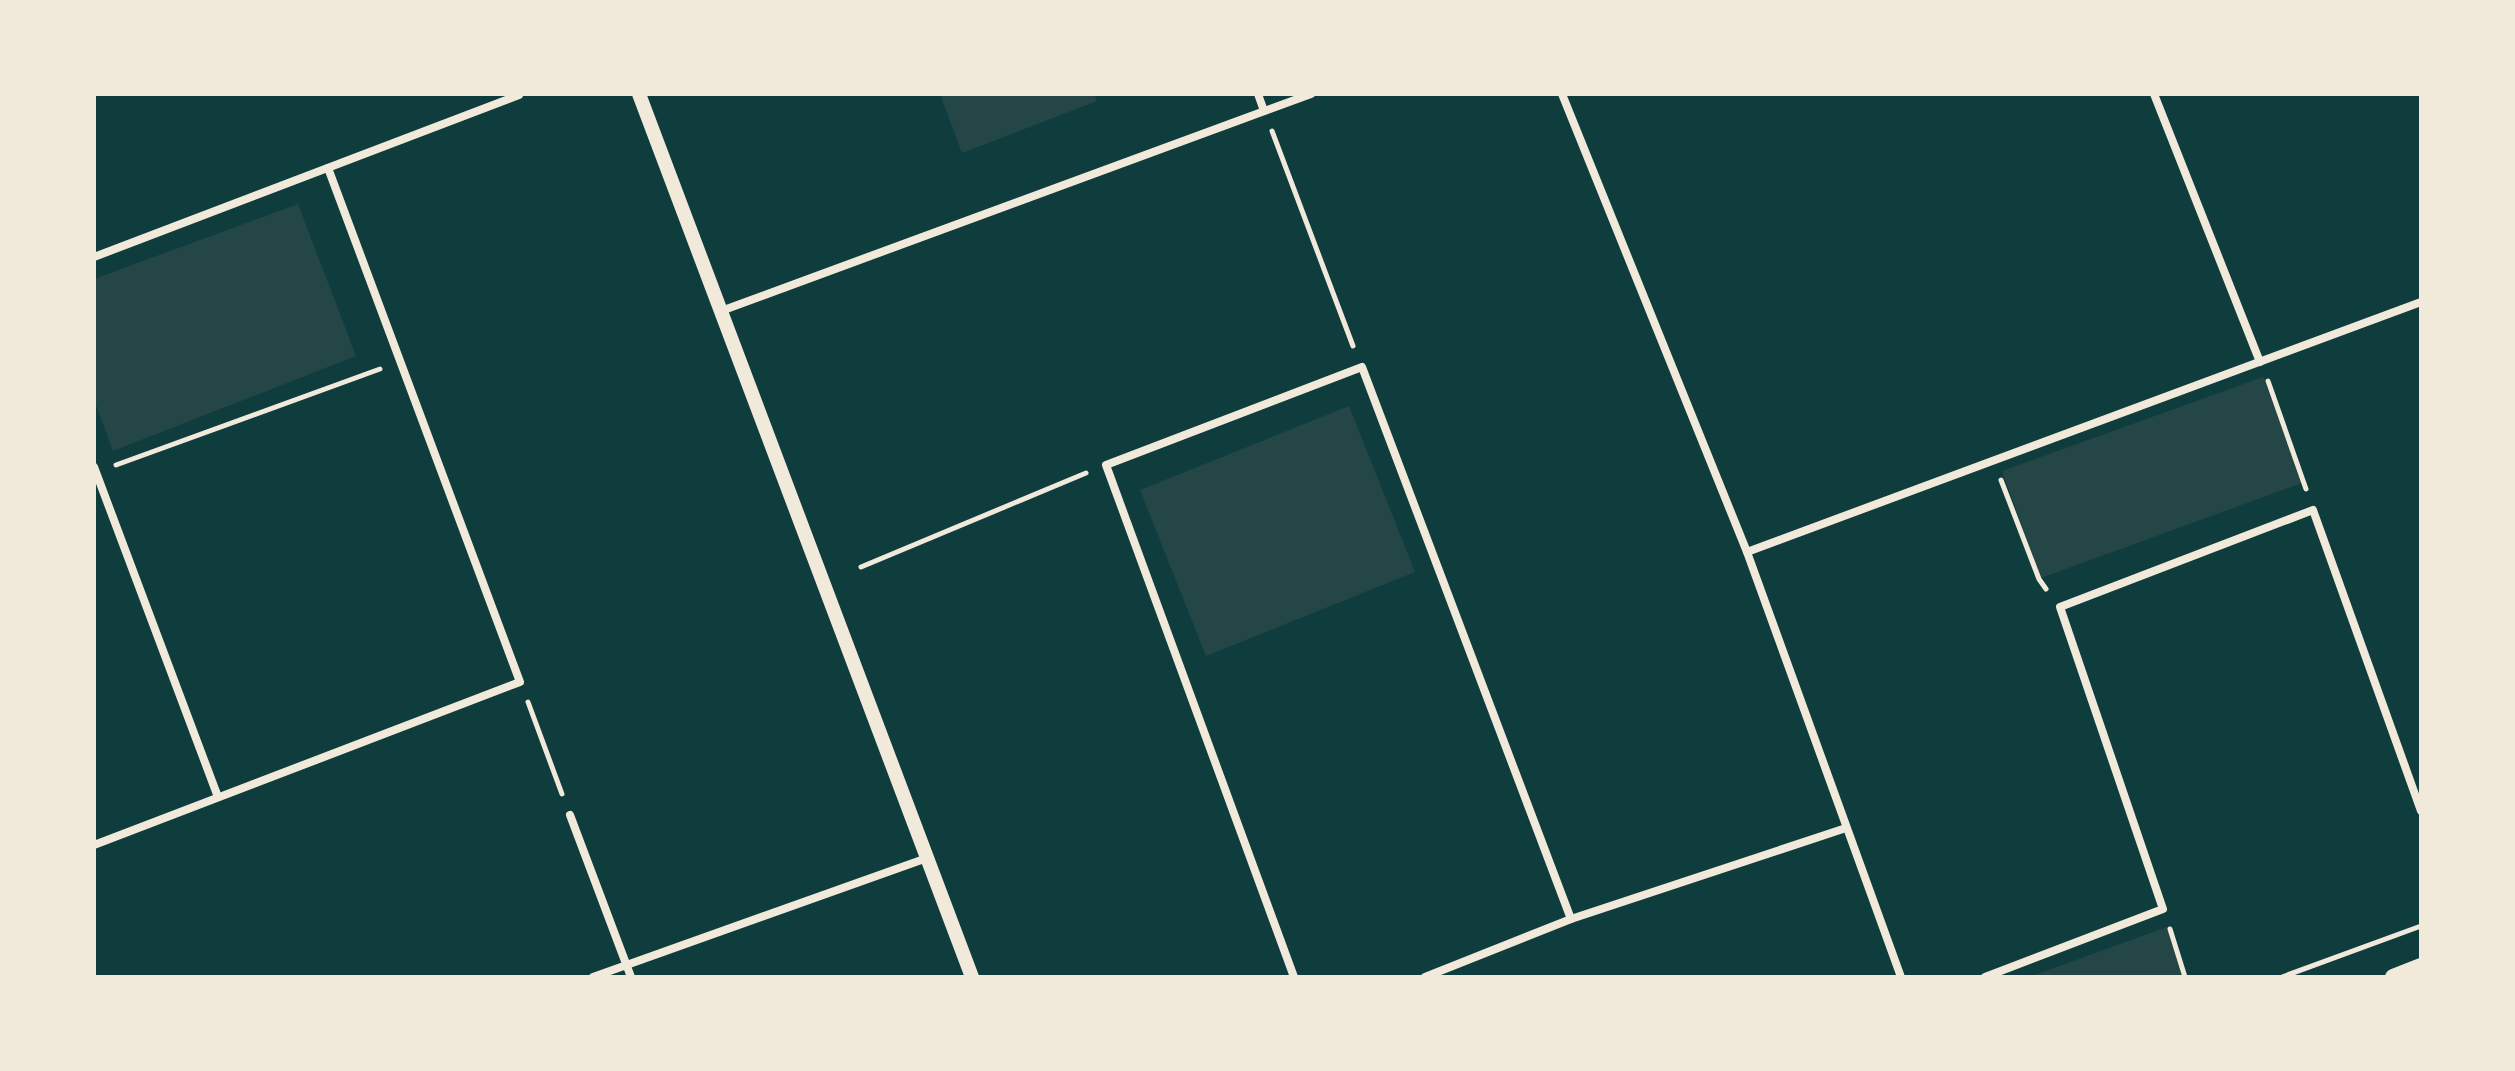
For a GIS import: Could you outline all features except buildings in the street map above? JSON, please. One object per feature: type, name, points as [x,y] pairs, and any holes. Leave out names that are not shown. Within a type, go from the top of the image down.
[{"type":"main road","points":[[2393,977],[2421,966]]},
{"type":"street","points":[[639,94],[972,977]]},
{"type":"street","points":[[1258,94],[1264,111]]},
{"type":"street","points":[[721,311],[1311,94]]},
{"type":"street","points":[[1562,94],[1747,552],[1901,977]]},
{"type":"street","points":[[2166,94],[2155,96],[2260,362]]},
{"type":"street","points":[[94,257],[519,95]]},
{"type":"street","points":[[94,845],[520,682],[328,168]]},
{"type":"street","points":[[1747,552],[2421,302]]},
{"type":"street","points":[[1294,977],[1106,465],[1362,367],[1571,919]]},
{"type":"street","points":[[95,470],[218,797]]},
{"type":"street","points":[[1985,977],[2163,909],[2060,607],[2313,510],[2420,811]]},
{"type":"street","points":[[570,815],[631,977]]},
{"type":"street","points":[[1425,977],[1571,919],[1846,828]]},
{"type":"street","points":[[593,977],[927,858]]},
{"type":"path","points":[[1264,111],[1362,367]]},
{"type":"path","points":[[95,470],[400,361]]},
{"type":"path","points":[[2260,362],[2313,510]]},
{"type":"path","points":[[1994,460],[2039,579],[2060,607]]},
{"type":"path","points":[[861,567],[1106,465]]},
{"type":"path","points":[[520,682],[570,815]]},
{"type":"path","points":[[2163,909],[2185,977]]},
{"type":"path","points":[[2282,977],[2421,926]]},
{"type":"shaded area","points":[[940,94],[1094,94],[1097,101],[962,153]]},
{"type":"shaded area","points":[[298,204],[356,356],[113,451],[94,400],[94,279]]},
{"type":"shaded area","points":[[2263,377],[2302,483],[2041,578],[2002,471]]},
{"type":"shaded area","points":[[1349,406],[1415,572],[1206,656],[1140,490]]},
{"type":"shaded area","points":[[2167,927],[2183,977],[2029,977]]}]
